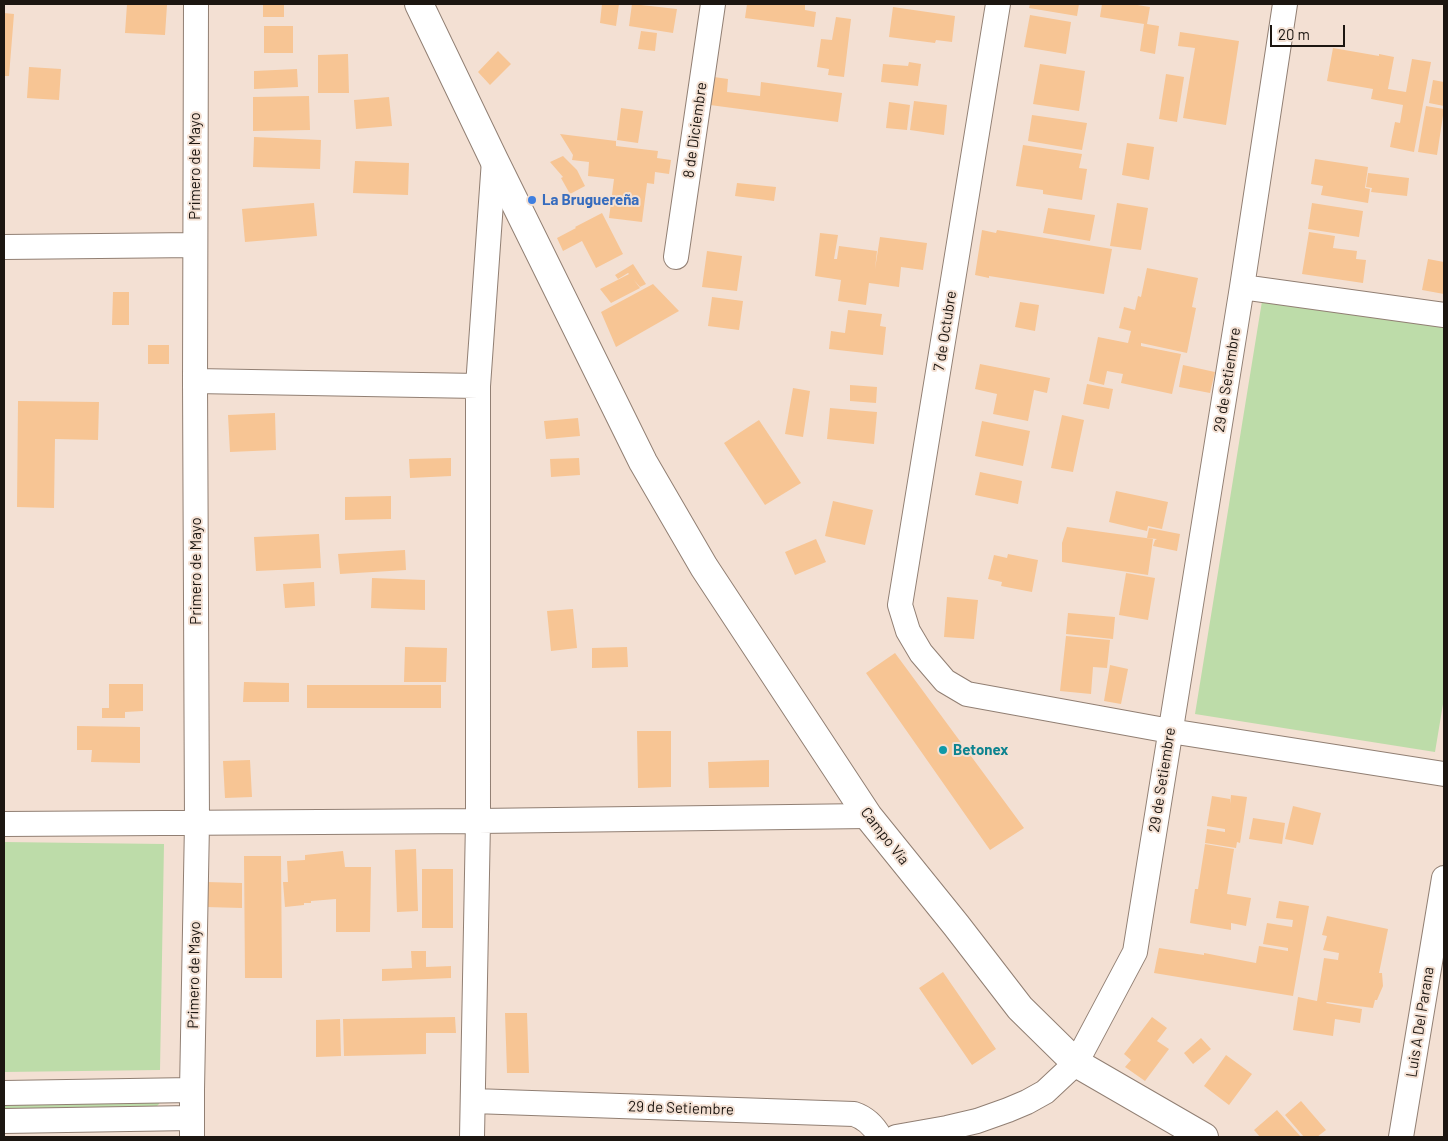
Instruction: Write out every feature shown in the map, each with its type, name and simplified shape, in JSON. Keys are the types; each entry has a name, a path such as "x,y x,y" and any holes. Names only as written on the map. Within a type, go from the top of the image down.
{"street":[{"name":"Primero de Mayo","path":"192,1128 197,823 196,4"},
{"name":"Campo Vía","path":"419,4 643,462 704,567 868,816 1020,1008 1076,1062 1204,1137"},
{"name":"8 de Diciembre","path":"676,256 713,4"},
{"name":"7 de Octubre","path":"998,4 900,605 908,631 921,653 945,681 967,694 1170,731 1444,774"},
{"name":"29 de Setiembre","path":"896,1137 970,1122 1014,1108 1044,1092 1076,1062 1135,952 1242,287 1284,4"},
{"path":"472,1137 478,821 478,386 494,160"},
{"path":"4,247 195,244"},
{"path":"1242,287 1444,315"},
{"path":"195,381 478,386"},
{"path":"4,824 868,816"},
{"name":"Luis A Del Parana","path":"1401,1137 1444,878"},
{"path":"4,1093 192,1090"},
{"name":"29 de Setiembre","path":"473,1101 854,1114 868,1122 880,1137"},
{"path":"4,1121 192,1128"}],"green space":[{"path":"1263,295 1444,324 1444,698 1435,752 1195,714"},
{"path":"4,842 164,844 160,1070 4,1072"},
{"path":"159,1102 157,1106 4,1109 4,1104"}],"building":[{"path":"127,4 167,5 165,35 125,33"},
{"path":"263,4 284,4 284,17 263,17"},
{"path":"602,4 619,4 616,26 600,23"},
{"path":"632,4 677,9 673,33 629,26"},
{"path":"747,4 805,4 805,10 816,12 814,27 745,18"},
{"path":"1030,4 1079,4 1077,16 1029,8"},
{"path":"1102,4 1131,4 1150,7 1147,24 1159,26 1155,54 1140,51 1144,24 1100,17"},
{"path":"893,7 955,16 952,42 936,40 935,43 889,37"},
{"path":"4,13 14,14 9,76 4,76"},
{"path":"1030,15 1071,22 1066,54 1024,47"},
{"path":"836,17 851,19 844,77 828,75 829,69 817,67 821,39 832,40"},
{"path":"264,26 293,26 293,53 264,53"},
{"path":"641,31 657,33 655,51 638,49"},
{"path":"1180,32 1239,41 1226,125 1183,118 1195,48 1178,46"},
{"path":"1333,48 1394,57 1388,89 1406,92 1412,59 1431,62 1414,152 1390,147 1395,122 1400,123 1403,105 1371,99 1373,89 1327,81"},
{"path":"498,51 511,64 490,85 478,72"},
{"path":"348,54 349,93 318,93 318,55"},
{"path":"909,62 921,64 918,86 881,82 883,64 908,66"},
{"path":"1040,64 1085,71 1079,111 1033,104"},
{"path":"29,67 61,69 59,100 27,98"},
{"path":"297,69 298,87 254,89 254,71"},
{"path":"1166,74 1184,77 1177,122 1159,119"},
{"path":"714,77 728,79 727,92 760,96 761,82 842,93 838,122 710,105"},
{"path":"1433,80 1444,82 1444,106 1429,103"},
{"path":"309,96 310,130 253,131 253,97"},
{"path":"389,97 392,126 356,129 354,100"},
{"path":"914,101 947,105 944,135 910,130"},
{"path":"889,102 910,105 907,130 886,128"},
{"path":"1426,106 1444,109 1437,155 1418,152"},
{"path":"621,108 643,111 638,143 617,140"},
{"path":"1032,115 1087,123 1082,150 1028,141"},
{"path":"560,134 616,141 616,146 658,151 657,158 671,160 669,174 655,172 654,184 647,183 642,222 609,218 614,179 588,176 589,162 572,160 573,155"},
{"path":"254,137 321,140 320,169 253,167"},
{"path":"1127,143 1154,147 1149,180 1122,175"},
{"path":"1023,145 1082,154 1079,168 1087,169 1082,200 1043,194 1043,190 1016,186"},
{"path":"563,156 577,170 585,186 570,194 561,178 563,177 550,162"},
{"path":"1315,159 1368,167 1365,188 1370,189 1368,203 1321,195 1323,186 1311,184"},
{"path":"355,161 409,163 408,195 353,193"},
{"path":"1368,173 1409,178 1407,196 1371,192 1372,188 1366,187"},
{"path":"737,183 776,187 774,201 735,196"},
{"path":"314,203 317,236 245,242 242,209"},
{"path":"1117,203 1148,208 1141,250 1110,246"},
{"path":"1312,203 1363,211 1359,237 1308,229"},
{"path":"1048,208 1095,215 1090,241 1043,233"},
{"path":"602,213 623,254 596,268 582,241 563,251 557,238"},
{"path":"982,230 996,233 997,230 1112,249 1104,294 975,275"},
{"path":"1309,232 1335,236 1333,248 1357,251 1356,259 1366,260 1363,283 1302,274"},
{"path":"820,233 838,235 834,259 837,259 839,246 877,251 875,269 880,237 927,243 923,270 901,267 899,287 869,283 866,305 838,301 841,280 815,276"},
{"path":"707,251 742,256 737,291 702,287"},
{"path":"1428,259 1444,262 1444,294 1422,290"},
{"path":"633,264 646,284 640,287 634,280 640,288 611,303 600,289 629,274 618,279 615,275"},
{"path":"1147,268 1198,278 1192,307 1196,308 1187,353 1141,343 1141,346 1181,354 1172,394 1121,383 1123,374 1107,371 1104,385 1089,381 1098,337 1128,343 1131,331 1119,328 1124,307 1135,310 1138,296 1141,297"},
{"path":"653,284 679,311 616,347 601,312"},
{"path":"113,292 129,292 129,325 112,325"},
{"path":"712,297 743,301 739,330 708,326"},
{"path":"1020,302 1039,305 1035,331 1015,327"},
{"path":"848,310 882,314 880,326 886,327 883,355 829,349 831,331 845,333"},
{"path":"148,345 169,345 169,364 148,364"},
{"path":"980,364 1050,378 1047,393 1034,390 1028,421 993,414 997,394 975,389"},
{"path":"1183,365 1215,372 1210,393 1179,387"},
{"path":"1087,384 1113,389 1109,409 1083,404"},
{"path":"850,385 877,387 876,403 850,401"},
{"path":"793,388 810,391 803,437 785,434"},
{"path":"18,401 99,402 98,440 55,439 54,508 17,507"},
{"path":"830,408 877,412 874,444 827,439"},
{"path":"275,413 276,450 230,452 228,415"},
{"path":"1062,415 1084,420 1073,472 1051,468"},
{"path":"578,418 580,436 546,439 544,421"},
{"path":"759,420 801,483 765,505 724,443"},
{"path":"982,421 1030,431 1023,466 975,456"},
{"path":"451,458 451,476 410,478 409,459"},
{"path":"579,458 580,475 551,477 550,459"},
{"path":"980,472 1022,481 1018,504 975,495"},
{"path":"1116,491 1168,502 1162,529 1148,526 1147,531 1109,522"},
{"path":"391,496 391,519 345,520 345,497"},
{"path":"833,501 873,510 865,545 825,536"},
{"path":"1067,527 1153,539 1148,575 1062,562 1062,543"},
{"path":"1149,528 1180,534 1177,551 1153,546 1157,539 1147,538"},
{"path":"319,534 321,568 256,571 254,537"},
{"path":"816,539 826,562 795,575 785,552"},
{"path":"405,550 406,570 340,574 338,554"},
{"path":"1008,554 1038,560 1032,592 1001,586 1002,582 988,579 994,555 1007,558"},
{"path":"1126,573 1155,578 1148,620 1119,615"},
{"path":"372,578 425,580 425,610 371,608"},
{"path":"314,582 315,606 285,608 283,584"},
{"path":"947,597 978,600 974,639 944,637"},
{"path":"573,609 577,648 551,651 547,611"},
{"path":"1068,613 1115,617 1113,639 1066,634"},
{"path":"1066,636 1110,640 1107,668 1093,667 1091,694 1060,691"},
{"path":"405,647 447,648 446,682 404,682"},
{"path":"627,647 628,667 592,668 592,648"},
{"name":"Betonex","path":"895,653 1024,828 990,850 866,673"},
{"path":"1110,665 1128,669 1121,704 1104,701"},
{"path":"244,682 289,683 289,702 243,702"},
{"path":"109,684 143,684 143,711 125,712 125,718 102,718 102,708 109,708"},
{"path":"307,685 441,685 441,708 307,708"},
{"path":"77,726 140,727 140,763 91,762 92,750 77,750"},
{"path":"637,731 671,731 671,787 638,788"},
{"path":"250,760 252,797 225,798 223,761"},
{"path":"769,760 769,787 709,788 708,762"},
{"path":"1231,795 1247,797 1240,843 1237,842 1236,848 1205,843 1207,829 1225,832 1225,829 1207,826 1212,796 1230,799 1230,804"},
{"path":"1293,806 1321,813 1313,845 1285,839"},
{"path":"1253,818 1285,823 1282,844 1249,839"},
{"path":"1205,844 1234,849 1227,894 1251,898 1246,926 1231,923 1231,930 1190,923 1195,889 1198,889"},
{"path":"416,849 418,911 397,912 395,850"},
{"path":"343,851 345,867 371,867 370,932 336,932 336,899 311,901 311,903 304,903 304,905 285,907 283,882 288,882 287,861 305,860 305,855"},
{"path":"244,856 281,856 282,978 245,978"},
{"path":"422,869 453,869 453,928 422,928"},
{"path":"207,882 242,883 242,908 206,907"},
{"path":"1279,901 1309,906 1293,996 1154,973 1159,948 1204,955 1204,953 1256,963 1259,946 1288,951 1288,948 1263,944 1267,923 1292,927 1293,920 1276,918"},
{"path":"1327,916 1388,929 1379,973 1382,973 1383,986 1373,1008 1327,1002 1362,1009 1360,1023 1335,1019 1333,1036 1293,1030 1298,997 1317,1001 1324,958 1338,960 1339,953 1323,950 1327,936 1322,935"},
{"path":"411,951 426,951 426,967 451,966 451,978 382,981 382,969 412,968"},
{"path":"943,972 996,1049 972,1065 919,988"},
{"path":"505,1013 527,1013 529,1073 507,1073"},
{"path":"455,1017 456,1033 426,1033 426,1054 344,1056 343,1019"},
{"path":"1152,1017 1167,1028 1157,1041 1169,1049 1145,1081 1125,1067 1131,1060 1124,1054"},
{"path":"340,1019 341,1056 316,1057 316,1020"},
{"path":"1201,1038 1211,1049 1193,1064 1184,1053"},
{"path":"1226,1055 1252,1074 1229,1105 1204,1086"},
{"path":"1301,1101 1326,1130 1317,1137 1304,1137 1285,1115"},
{"path":"1277,1110 1301,1137 1260,1137 1254,1130"}],"place":[{"name":"La Bruguereña","path":"532,200"},
{"name":"Betonex","path":"943,750"}]}
